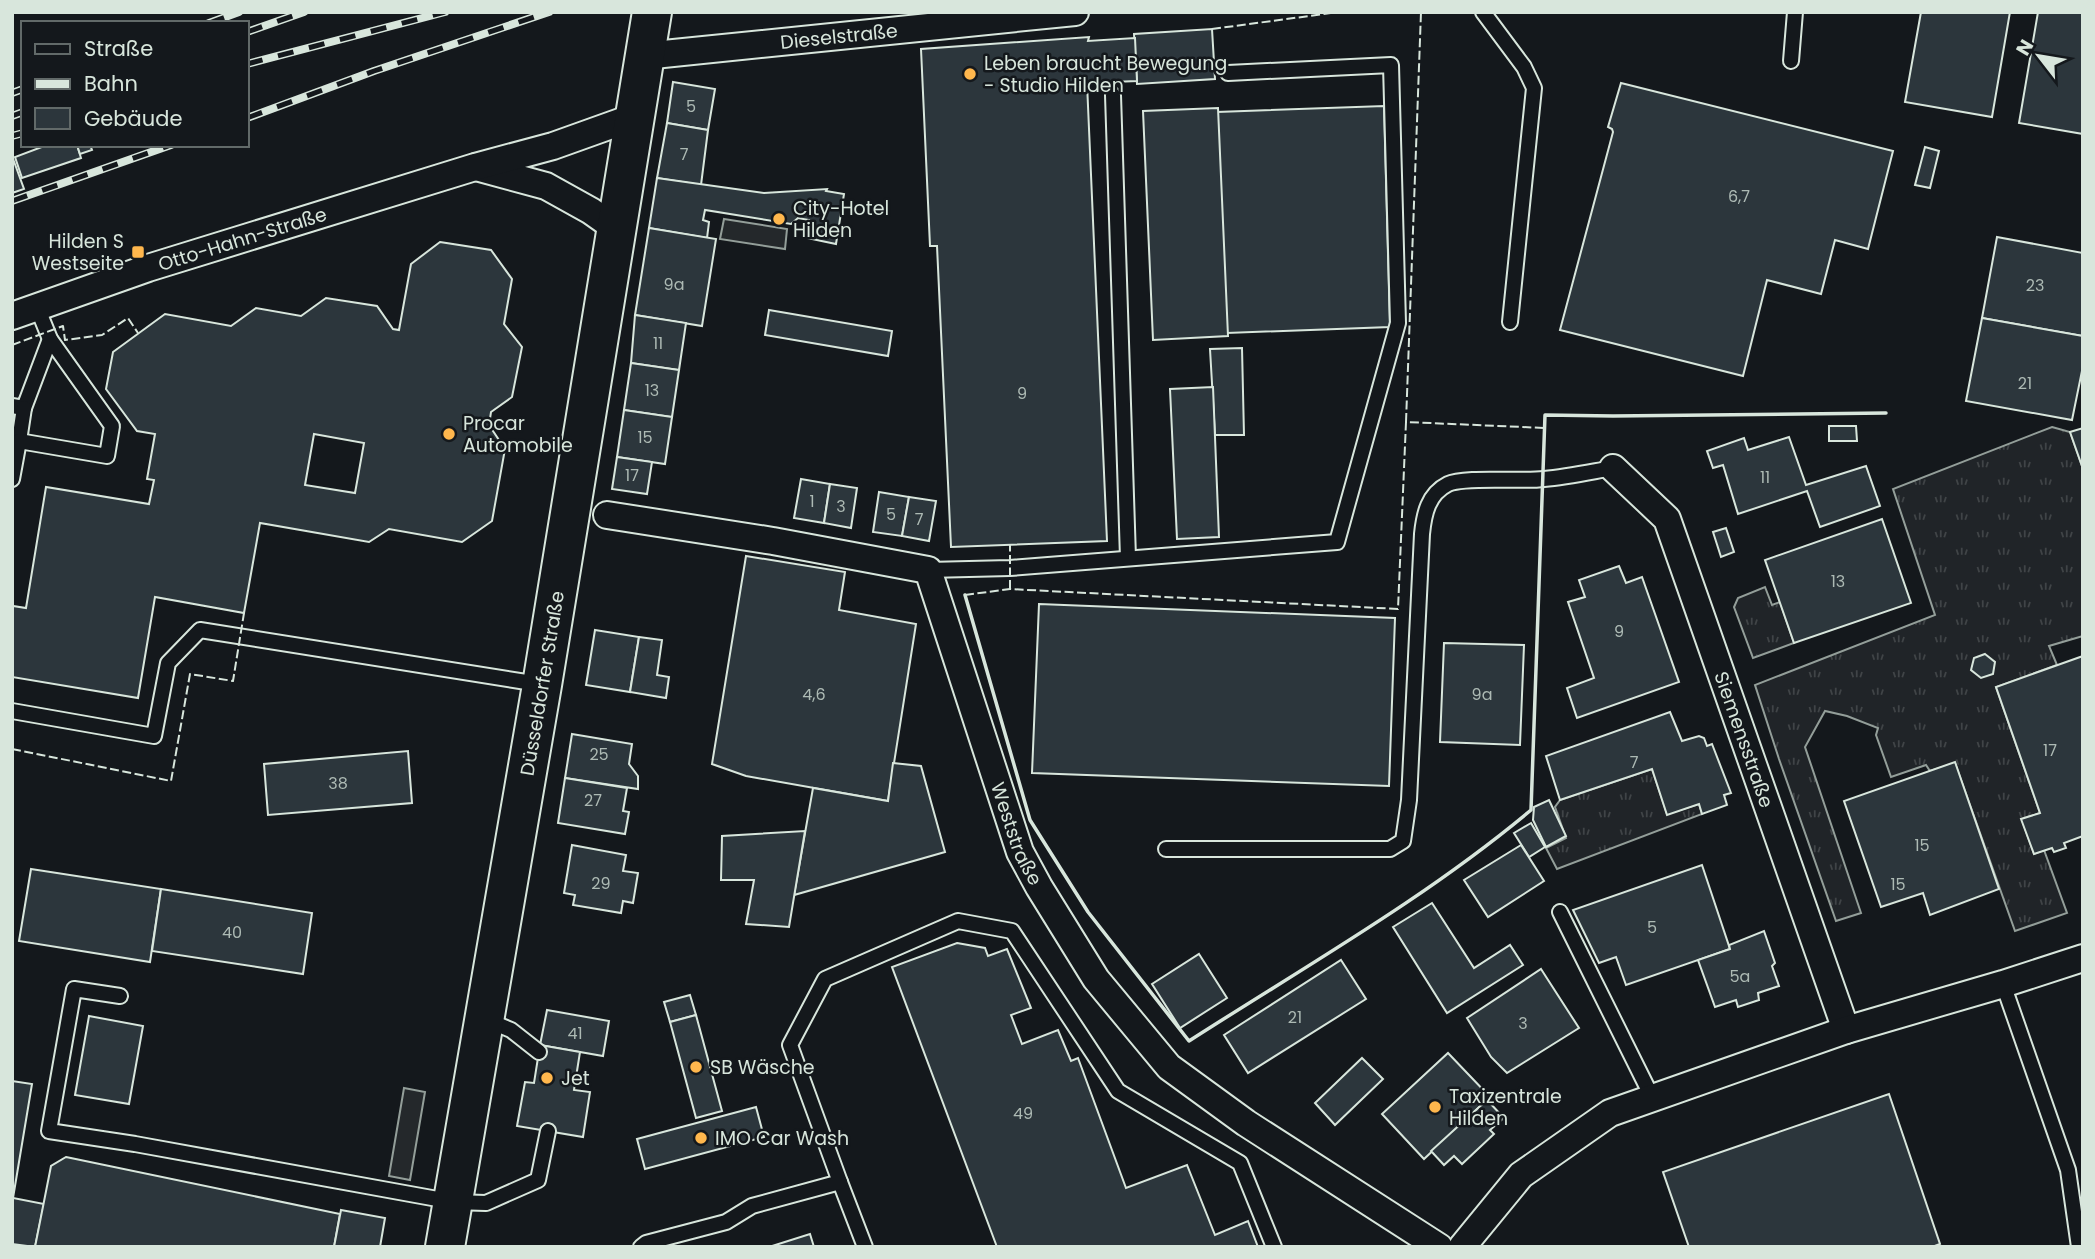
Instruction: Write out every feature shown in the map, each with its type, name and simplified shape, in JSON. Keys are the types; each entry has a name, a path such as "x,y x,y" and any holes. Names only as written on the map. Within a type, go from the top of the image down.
{"main road":[{"name":"Düsseldorfer Straße","path":"445,1247 542,685 652,12"}],"street":[{"name":"Dieselstraße","path":"644,55 1075,12"},
{"name":"Otto-Hahn-Straße","path":"12,316 148,268 475,167 553,146 634,117"},
{"path":"475,167 546,186 615,228"},
{"name":"Siemensstraße","path":"1613,468 1667,519 1846,1030"},
{"path":"607,515 773,541 928,570"},
{"name":"Weststraße","path":"928,570 1020,852 1096,979 1169,1067 1246,1123 1439,1247"},
{"path":"1462,1247 1521,1175 1610,1113 1846,1030 2083,958"}],"lane":[{"path":"1483,12 1524,67 1534,88 1510,322"},
{"path":"1791,61 1795,12"},
{"path":"928,570 1010,568 1337,542 1398,323 1391,65 1228,73"},
{"path":"1114,95 1128,558"},
{"path":"19,441 107,456 112,426 50,340 37,307"},
{"path":"12,480 19,441 18,407 50,340"},
{"path":"1166,849 1390,849 1403,841 1409,800 1422,534 1429,501 1441,488 1454,481 1542,480 1613,468"},
{"path":"12,710 154,736 167,663 200,630 542,685"},
{"path":"1560,912 1653,1099"},
{"path":"865,1247 790,1045 825,979 958,921 1012,930 1118,1091 1240,1163 1274,1247"},
{"path":"2003,984 2067,1170 2079,1247"},
{"path":"120,996 74,989 49,1131 454,1202 486,1203 538,1180 548,1131"},
{"path":"485,1019 511,1030 539,1052"},
{"path":"641,1247 646,1243 726,1222 752,1206 839,1182"}],"green space":[{"path":"2052,427 2070,432 2083,469 2083,636 2049,646 2057,665 1996,687 2040,813 2022,820 2034,854 2044,850 2067,913 2015,931 1955,763 1930,771 1926,765 1891,777 1876,735 1878,728 1825,711 1805,747 1861,913 1836,921 1755,685 1935,615 1893,489"},
{"path":"1765,587 1772,605 1780,602 1794,643 1753,658 1734,607 1738,598"},
{"path":"1652,769 1667,814 1699,804 1702,814 1557,869 1546,848 1566,838 1555,807 1560,800"}],"shaded area":[{"path":"724,219 787,229 785,249 720,239"},
{"path":"404,1088 425,1092 410,1180 389,1176"}],"building":[{"path":"1921,12 2010,12 1992,117 1905,102"},
{"path":"2038,12 2083,12 2083,134 2019,123"},
{"path":"1212,29 1215,79 1137,84 1134,34"},
{"path":"1089,37 1088,41 1135,38 1137,81 1087,83 1107,541 951,547 937,246 930,246 921,49"},
{"path":"673,82 715,89 708,130 667,123"},
{"path":"1621,83 1893,151 1868,249 1835,240 1821,294 1767,280 1743,376 1560,330 1613,132 1608,127"},
{"path":"1384,106 1390,327 1227,333 1217,112"},
{"path":"1218,108 1228,336 1153,340 1143,111"},
{"path":"667,123 708,130 701,185 657,178"},
{"path":"42,147 78,147 81,158 22,178 15,157"},
{"path":"78,147 91,147 92,150 80,154"},
{"path":"1925,147 1939,151 1930,188 1915,185"},
{"path":"12,156 24,189 12,193"},
{"path":"657,178 764,193 827,189 826,191 844,194 836,244 807,238 809,220 798,218 791,224 705,210 703,220 709,222 707,238 649,228"},
{"path":"649,228 716,239 702,326 635,315"},
{"path":"1997,237 2083,253 2083,336 1982,318"},
{"path":"440,242 491,250 512,279 504,324 522,347 512,397 491,412 489,425 505,449 492,521 462,542 389,529 369,542 260,523 244,613 155,597 138,698 12,677 13,606 26,608 46,487 149,504 154,480 147,479 155,434 137,431 106,389 113,352 165,314 231,326 256,308 301,316 326,298 377,306 393,329 399,330 411,264","holes":["314,434 364,443 355,493 305,485"]},
{"path":"769,310 892,331 888,356 765,335"},
{"path":"635,315 686,323 679,370 631,363"},
{"path":"1982,318 2083,336 2083,366 2072,420 1966,401"},
{"path":"1242,348 1244,435 1215,435 1210,349"},
{"path":"631,363 679,370 672,417 624,410"},
{"path":"1213,387 1219,537 1177,539 1170,389"},
{"path":"624,410 672,417 665,464 617,457"},
{"path":"1829,426 1856,426 1857,441 1829,441"},
{"path":"2083,428 2083,469 2070,432"},
{"path":"1789,437 1806,485 1866,466 1880,506 1820,527 1807,491 1738,514 1723,465 1713,468 1707,451 1744,438 1748,450"},
{"path":"617,457 652,462 647,494 612,489"},
{"path":"801,479 830,484 824,523 794,518"},
{"path":"830,484 857,488 851,528 824,523"},
{"path":"879,492 909,497 902,536 873,532"},
{"path":"909,497 936,501 929,541 902,536"},
{"path":"1882,519 1911,603 1794,643 1765,560"},
{"path":"1726,528 1734,552 1721,557 1713,532"},
{"path":"746,556 845,572 839,610 916,624 888,801 746,776 712,764"},
{"path":"1619,566 1626,583 1642,577 1679,682 1577,718 1567,688 1594,678 1568,602 1585,597 1579,580"},
{"path":"1039,604 1395,618 1389,786 1032,773"},
{"path":"595,630 639,637 630,692 586,685"},
{"path":"639,637 662,640 657,675 669,677 666,698 630,692"},
{"path":"1444,643 1524,645 1520,745 1440,742"},
{"path":"1985,654 1995,662 1993,674 1981,678 1971,670 1974,658"},
{"path":"2083,656 2083,836 2064,843 2066,848 2054,852 2052,848 2034,854 2021,819 2040,813 1996,687"},
{"path":"1670,712 1682,741 1699,736 1704,738 1707,746 1712,744 1731,793 1724,795 1727,805 1702,814 1699,804 1667,815 1652,769 1560,800 1546,756"},
{"path":"572,734 632,744 629,764 638,776 638,789 565,778"},
{"path":"408,751 412,803 268,815 264,764"},
{"path":"1955,762 1999,889 1930,915 1923,893 1881,907 1844,801"},
{"path":"893,763 921,766 945,852 794,895 813,788 888,801"},
{"path":"565,778 627,788 623,811 629,812 625,834 558,823"},
{"path":"1549,800 1566,836 1546,847 1533,820 1534,807"},
{"path":"1531,823 1545,847 1529,857 1514,833"},
{"path":"805,831 789,927 746,924 754,880 721,880 722,836"},
{"path":"572,845 626,855 623,871 638,873 633,903 623,901 621,913 573,905 575,895 564,893"},
{"path":"1521,845 1544,881 1488,917 1464,880"},
{"path":"1702,865 1730,949 1626,985 1616,957 1599,963 1573,910"},
{"path":"31,869 161,889 150,962 19,941"},
{"path":"161,889 312,913 303,974 152,951"},
{"path":"1432,903 1474,968 1510,945 1523,965 1447,1013 1393,927"},
{"path":"1764,931 1775,963 1772,966 1779,986 1758,993 1759,1000 1738,1007 1736,1000 1715,1007 1698,960 1730,949 1729,945"},
{"path":"957,943 985,948 988,956 1007,949 1031,1008 1011,1015 1022,1044 1058,1030 1071,1061 1078,1058 1126,1188 1187,1165 1215,1235 1248,1221 1258,1247 997,1247 892,967"},
{"path":"1199,954 1227,998 1180,1028 1152,984"},
{"path":"1341,960 1366,999 1248,1073 1224,1035"},
{"path":"1541,969 1579,1028 1507,1073 1491,1057 1467,1018"},
{"path":"690,995 696,1015 670,1022 664,1002"},
{"path":"547,1010 609,1021 603,1056 540,1045"},
{"name":"SB Wäsche","path":"696,1015 722,1111 696,1118 670,1022"},
{"path":"89,1016 143,1026 129,1104 75,1095"},
{"path":"540,1045 580,1052 574,1090 590,1092 583,1137 517,1126 525,1082 534,1083"},
{"name":"Taxizentrale Hilden","path":"1448,1053 1490,1097 1424,1159 1382,1114"},
{"path":"1362,1058 1383,1079 1335,1125 1315,1103"},
{"path":"12,1081 32,1084 13,1198 44,1204 35,1247 12,1244"},
{"path":"1889,1094 1940,1244 1932,1247 1689,1247 1663,1172"},
{"path":"1487,1100 1504,1118 1490,1130 1494,1134 1462,1164 1454,1156 1444,1165 1431,1151"},
{"name":"IMO Car Wash","path":"756,1107 764,1137 645,1169 637,1139"},
{"path":"66,1157 340,1214 334,1247 35,1247 51,1166"},
{"path":"341,1210 385,1218 380,1247 334,1247"},
{"path":"810,1234 814,1247 769,1247"}],"railway":[{"path":"214,21 239,12"},
{"path":"248,32 304,12"},
{"path":"248,64 445,12"},
{"path":"248,118 374,71 549,12"},
{"path":"12,93 21,90"},
{"path":"12,116 21,113"},
{"path":"12,136 21,134"},
{"path":"12,201 165,147"}],"fence":[{"path":"1212,29 1339,12"},
{"path":"1406,422 1421,12"},
{"path":"12,345 63,326 65,340 102,335 128,318 138,333"},
{"path":"965,595 1010,589 1398,609 1406,422 1545,428"},
{"path":"1010,545 1010,589"},
{"path":"12,749 171,781 190,674 233,681 244,613"}],"wall":[{"path":"965,595 1030,820 1088,912 1189,1041 1407,902 1531,810 1545,415 1886,413"}],"place":[{"name":"Leben braucht Bewegung - Studio Hilden","path":"970,74"},
{"name":"City-Hotel Hilden","path":"779,219"},
{"name":"Hilden S Westseite","path":"138,252"},
{"name":"Procar Automobile","path":"449,434"},
{"name":"SB Wäsche","path":"696,1067"},
{"name":"Jet","path":"547,1078"},
{"name":"Taxizentrale Hilden","path":"1435,1107"},
{"name":"IMO Car Wash","path":"701,1138"}]}
